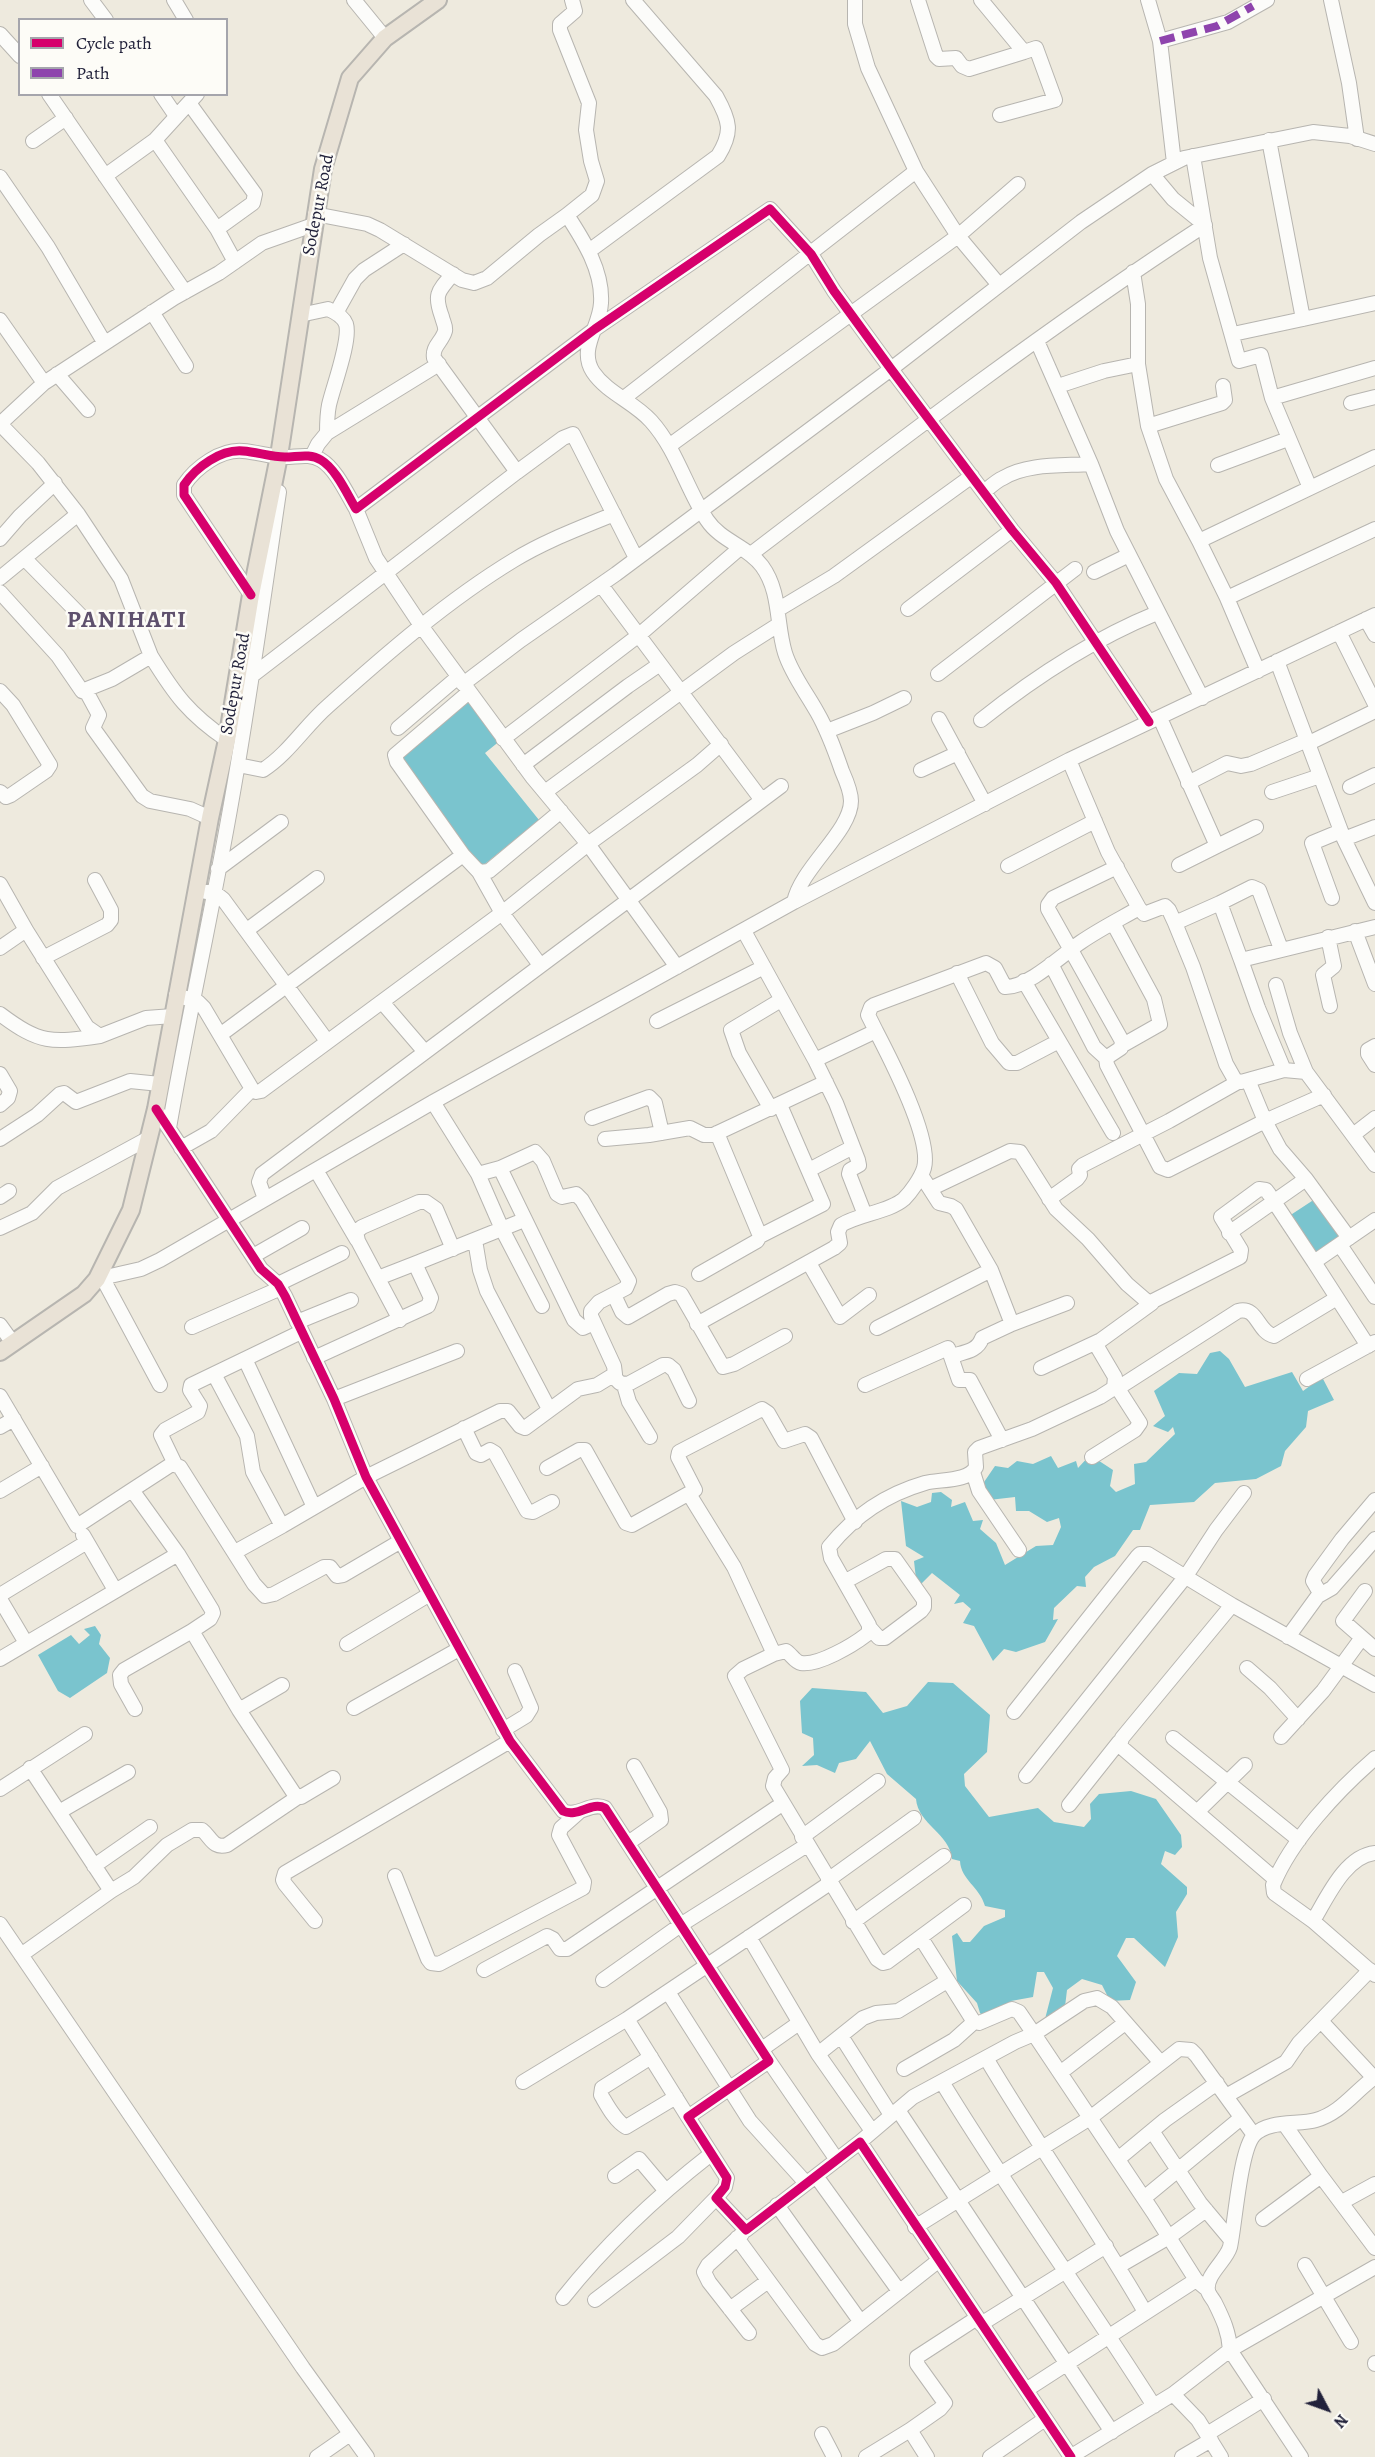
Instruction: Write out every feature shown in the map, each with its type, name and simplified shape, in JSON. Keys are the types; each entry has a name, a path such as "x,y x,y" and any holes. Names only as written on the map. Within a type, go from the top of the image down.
{"main road":[{"name":"Sodepur Road","path":"6,1348 84,1294 99,1278 131,1210 156,1109 173,1016 184,997 196,895 227,740 251,595 282,457 300,315 323,169 350,78 385,38 438,0"}],"street":[{"path":"91,0 104,18"},
{"path":"174,0 185,18"},
{"path":"354,0 385,38"},
{"path":"227,740 201,722 185,707 151,656 121,579 55,483 0,424 44,383 104,342 262,243 314,220 367,224 462,280 481,282 592,195 597,182 586,130 589,103 560,30 563,20 575,11 572,0"},
{"path":"589,251 718,156 727,142 729,132 726,115 716,96 633,0"},
{"path":"855,0 855,24 868,68 916,171 958,236 999,285"},
{"path":"918,0 936,56 939,58 956,58 964,68 969,69 1036,48 1055,100 1000,115"},
{"path":"981,0 1024,51"},
{"path":"1148,0 1160,41 1174,160"},
{"path":"1160,41 1217,26 1268,0"},
{"path":"1331,0 1349,83 1358,139"},
{"path":"0,34 18,54"},
{"path":"50,96 185,292"},
{"path":"162,96 176,116"},
{"path":"105,176 155,140 193,99 255,194 253,203 217,229"},
{"path":"33,141 66,118"},
{"path":"398,728 464,685 601,585 891,369 1081,222 1174,160 1312,132 1332,133 1375,144"},
{"path":"155,140 217,229 235,262"},
{"path":"1269,140 1303,319"},
{"path":"1193,156 1210,258 1239,361 1261,355 1272,398 1310,488"},
{"path":"624,398 916,171"},
{"path":"1152,174 1173,199 1205,225"},
{"path":"0,177 54,256 104,342"},
{"path":"669,446 850,312 958,236 1018,184"},
{"path":"356,509 595,329 770,209 811,254 891,369 1012,530 1056,583 1154,720 1188,783 1217,846"},
{"path":"567,215 589,251 600,283 601,304 588,346 587,358 592,370 602,382 652,422 669,446 708,522 721,536 745,551 762,567 772,585 779,609 778,625 791,669 827,731 849,790 851,802 842,824 801,880 794,902"},
{"path":"503,738 745,551 931,420 1133,272 1205,225"},
{"path":"336,313 355,279 364,270 404,244"},
{"path":"1133,272 1138,304 1138,364 1148,426 1166,479 1227,598 1258,671"},
{"path":"453,274 437,294 436,302 445,332 433,352 439,364 517,472"},
{"path":"1233,334 1375,303"},
{"path":"300,315 328,309 342,318 347,331 329,403 327,433"},
{"path":"152,312 186,366"},
{"path":"0,320 44,383"},
{"path":"1037,341 1129,555 1202,698"},
{"path":"312,456 327,433 439,364"},
{"path":"1058,386 1104,371 1138,364"},
{"path":"1272,398 1375,368"},
{"path":"57,374 88,410"},
{"path":"1148,426 1222,403 1225,400 1223,386"},
{"path":"1351,403 1375,397"},
{"path":"235,688 517,472 563,438 573,434 636,558"},
{"path":"1218,465 1288,439"},
{"path":"251,595 183,490 188,479 205,464 230,452 241,451 282,457 312,456 322,460 334,474 356,509 366,538 385,573 422,627 523,765 588,844 677,967"},
{"path":"169,1128 184,997 214,892 238,765 253,675 282,457"},
{"path":"1199,542 1375,457"},
{"path":"984,492 1003,477 1018,472 1034,468 1091,464"},
{"path":"779,609 834,576 972,476"},
{"path":"2,534 55,483"},
{"path":"0,578 78,514"},
{"path":"238,765 263,770 278,760 326,708 422,627 515,560 549,542 614,514"},
{"path":"1227,598 1375,529"},
{"path":"908,609 1012,530"},
{"path":"1094,572 1129,555"},
{"path":"25,559 81,616"},
{"path":"938,674 1075,569"},
{"path":"601,585 761,799"},
{"path":"0,592 58,656 77,687 82,691 112,679 151,656"},
{"path":"981,720 1036,679 1097,641 1157,613"},
{"path":"160,1385 99,1278 141,1269 433,1102 794,902 1069,760 1371,617 1375,635"},
{"path":"545,792 734,653 778,625"},
{"path":"1339,632 1375,704"},
{"path":"1277,661 1342,835 1375,903"},
{"path":"523,765 660,664"},
{"path":"464,685 395,755 397,762 463,855 479,872 502,913 540,965"},
{"path":"0,691 13,705 50,765 46,771 10,795 6,797 0,792"},
{"path":"86,691 99,715 93,728 142,796 150,801 190,809 210,818"},
{"path":"827,731 904,698"},
{"path":"1188,783 1227,764 1245,766 1251,764 1375,711"},
{"path":"939,719 985,804"},
{"path":"184,997 204,1008 252,1089 256,1092 261,1091 502,913 588,844 697,765 721,744"},
{"path":"921,770 958,753"},
{"path":"1069,760 1095,821 1139,908 1144,914 1165,906 1169,910 1193,967 1226,1064 1243,1081 1280,1149 1306,1179 1345,1241 1375,1297"},
{"path":"1350,787 1375,775"},
{"path":"1272,792 1320,776"},
{"path":"265,1199 259,1182 262,1174 781,786"},
{"path":"479,872 489,871 561,811"},
{"path":"1008,866 1095,821"},
{"path":"218,869 281,822"},
{"path":"1179,865 1257,827"},
{"path":"1332,898 1312,843 1375,827"},
{"path":"220,1035 463,855"},
{"path":"1117,867 1050,901 1048,909 1123,1045"},
{"path":"247,930 317,878"},
{"path":"44,958 107,925 111,920 111,910 95,880"},
{"path":"0,884 87,1027 100,1036"},
{"path":"1175,923 1252,887 1259,890 1281,949"},
{"path":"196,895 206,891 214,892 223,899 327,1041"},
{"path":"1220,903 1257,1008 1284,1070"},
{"path":"696,1324 809,1263 840,1243 838,1232 841,1226 898,1203 921,1176 925,1162 910,1102 868,1015 871,1007 986,963 995,968 1005,987 1023,981 1079,943 1139,908"},
{"path":"1106,1058 1123,1045 1160,1024 1154,999 1113,923"},
{"path":"1241,960 1375,927"},
{"path":"0,948 26,930"},
{"path":"744,931 826,1082 859,1165 850,1170 849,1174 865,1215"},
{"path":"1355,932 1375,984"},
{"path":"1328,937 1334,966 1325,971 1323,975 1330,1006"},
{"path":"1051,964 1094,1047 1106,1058 1107,1065 1160,1167 1168,1170 1265,1121 1324,1095"},
{"path":"657,1021 764,967"},
{"path":"957,973 992,1042 1009,1063 1017,1063 1059,1041"},
{"path":"1023,981 1113,1133"},
{"path":"1276,985 1290,1033 1306,1072 1375,1165"},
{"path":"699,1274 757,1241 760,1236 822,1206 823,1202 809,1170 775,1107 739,1053 730,1030 781,1000"},
{"path":"382,1002 424,1052"},
{"path":"0,1014 25,1033 45,1040 64,1042 100,1036 146,1018 173,1016"},
{"path":"815,1060 876,1031"},
{"path":"1375,1046 1368,1050 1375,1065"},
{"path":"1049,1199 1077,1179 1080,1175 1079,1169 1083,1165 1243,1081 1284,1070 1306,1072"},
{"path":"0,1074 10,1091 8,1098 0,1105"},
{"path":"0,1139 37,1115 60,1094 64,1093 76,1102 130,1081 160,1084"},
{"path":"605,1139 690,1128 709,1136 826,1082"},
{"path":"182,1148 211,1131 252,1089"},
{"path":"592,1118 649,1097 655,1103 662,1133"},
{"path":"433,1102 478,1174 502,1229 542,1306"},
{"path":"156,1109 265,1274 280,1286 334,1400 366,1476 507,1736 556,1804 567,1813 602,1806 682,1924 769,2061 837,2160"},
{"path":"1353,1135 1375,1118"},
{"path":"717,1133 760,1236"},
{"path":"0,1228 32,1213 57,1188 149,1138"},
{"path":"809,1170 853,1147"},
{"path":"930,1189 1015,1150 1023,1156 1062,1217 1088,1239 1127,1284 1146,1301 1152,1303"},
{"path":"478,1174 500,1168 531,1153 537,1153 557,1194 562,1197 573,1194 579,1196 629,1281 626,1288 593,1307 591,1316 629,1402 650,1437"},
{"path":"500,1168 577,1325 583,1328 594,1323"},
{"path":"315,1170 358,1241 400,1320"},
{"path":"921,1176 939,1203 956,1209 991,1270 1012,1324"},
{"path":"1273,1201 1306,1179"},
{"path":"1041,1368 1095,1343 1152,1303 1240,1257 1240,1250 1221,1220 1224,1214 1259,1190 1266,1190 1337,1298 1371,1344 1307,1379"},
{"path":"358,1241 356,1232 362,1227 419,1202 426,1202 436,1209 453,1249"},
{"path":"378,1278 524,1220"},
{"path":"1314,1262 1375,1220"},
{"path":"253,1256 302,1228"},
{"path":"475,1240 480,1270 487,1291 549,1409"},
{"path":"192,1327 280,1286 342,1253"},
{"path":"314,1358 425,1308 432,1301 417,1268 419,1262"},
{"path":"809,1263 840,1317 869,1295"},
{"path":"877,1328 991,1270"},
{"path":"614,1295 622,1312 628,1317 668,1294 678,1292 723,1367 734,1364 785,1336"},
{"path":"1019,1550 979,1491 973,1472 976,1467 976,1450 1032,1429 1100,1397 1238,1311 1245,1309 1250,1312 1265,1332 1274,1336 1337,1298"},
{"path":"351,1300 189,1388 200,1406 198,1412 165,1430 161,1435 175,1464 180,1467 254,1584 265,1596 274,1594 324,1567 330,1567 337,1576 343,1575 401,1541"},
{"path":"952,1356 976,1349 980,1346 982,1338 1012,1324 1067,1303"},
{"path":"0,1325 6,1348"},
{"path":"1092,1457 1135,1431 1140,1423 1117,1386 1115,1377 1095,1343"},
{"path":"865,1384 947,1348 950,1349 959,1380 970,1380 1002,1440"},
{"path":"334,1400 457,1351"},
{"path":"245,1359 314,1507"},
{"path":"235,1552 366,1476 503,1410 508,1411 520,1426 525,1428 578,1389 619,1380 663,1365 668,1365 674,1370 690,1401"},
{"path":"214,1374 247,1436 253,1472 282,1526"},
{"path":"0,1396 115,1590"},
{"path":"547,1468 579,1450 585,1450 628,1525 636,1524 696,1488 678,1457 679,1452 762,1409 768,1413 784,1441 805,1434 811,1438 855,1522"},
{"path":"0,1427 14,1419"},
{"path":"464,1428 476,1453 481,1455 490,1450 495,1453 527,1511 533,1512 552,1502"},
{"path":"77,1526 175,1464"},
{"path":"0,1491 42,1466"},
{"path":"846,1581 886,1559 895,1559 924,1600 924,1607 921,1611 885,1638 879,1638 870,1628 846,1581 831,1558 829,1547 876,1504 893,1494 926,1482 973,1472"},
{"path":"132,1490 178,1554 213,1613 210,1619 192,1631 124,1670 120,1675 121,1684 135,1709"},
{"path":"1026,1776 1186,1576 1244,1493"},
{"path":"689,1494 734,1567 774,1654"},
{"path":"1318,1596 1319,1590 1313,1581 1315,1576 1375,1500"},
{"path":"1288,1636 1318,1596 1332,1588 1375,1539"},
{"path":"26,1643 0,1597 87,1542"},
{"path":"0,1659 178,1554"},
{"path":"1014,1712 1140,1554 1148,1554 1232,1605 1375,1685"},
{"path":"1365,1591 1343,1621 1375,1649"},
{"path":"347,1644 430,1594"},
{"path":"1069,1805 1232,1605"},
{"path":"870,1628 860,1640 830,1656 799,1663 786,1651 774,1654 735,1676 782,1770 773,1782 782,1804 877,1959 883,1963 964,1905"},
{"path":"192,1631 239,1710 298,1797"},
{"path":"1281,1737 1342,1666 1361,1639"},
{"path":"354,1708 459,1648"},
{"path":"1246,1668 1270,1688 1298,1719"},
{"path":"315,1921 285,1884 283,1880 285,1873 507,1736 531,1708 515,1671"},
{"path":"239,1710 282,1685"},
{"path":"0,1789 85,1734"},
{"path":"1173,1738 1299,1840"},
{"path":"1119,1742 1121,1748 1275,1879"},
{"path":"1226,2096 1286,2062 1299,2043 1373,1973 1313,1921 1274,1893 1272,1885 1299,1840 1335,1797 1375,1758"},
{"path":"1197,1812 1245,1765"},
{"path":"628,1843 661,1820 660,1812 634,1766"},
{"path":"30,1768 111,1891"},
{"path":"59,1812 128,1772"},
{"path":"21,1955 141,1871 159,1850 192,1830 202,1830 213,1844 227,1845 298,1797 333,1778"},
{"path":"603,1980 804,1841 878,1781"},
{"path":"484,1970 547,1936 553,1939 561,1949 567,1949 782,1804"},
{"path":"395,1876 430,1963 439,1964 583,1888 584,1882 559,1836 561,1828 579,1812"},
{"path":"523,2082 668,1992 829,1881 914,1818"},
{"path":"94,1866 150,1827"},
{"path":"1313,1921 1345,1871 1358,1860 1375,1853"},
{"path":"853,1922 944,1857"},
{"path":"0,1924 303,2368 367,2457"},
{"path":"749,1937 818,2054 872,2131"},
{"path":"921,1938 974,2022"},
{"path":"818,2054 869,2015 898,2012 947,1981"},
{"path":"668,1992 756,2130 811,2180 899,2291"},
{"path":"749,2333 709,2282 704,2272 708,2265 777,2205 860,2142 914,2097 1034,2034 1084,2001 1097,1998 1106,2002 1161,2063"},
{"path":"904,2069 954,2040 974,2022 979,2023 1012,2009 1019,2012 1196,2280 1208,2290 1226,2325 1230,2350 1301,2457"},
{"path":"595,2300 678,2237 716,2198 725,2187 727,2178 627,2019"},
{"path":"1208,2290 1209,2280 1225,2259 1231,2240 1244,2165 1254,2135 1266,2128 1316,2120 1327,2115 1339,2109 1374,2077 1321,2021"},
{"path":"762,2049 799,2023"},
{"path":"1060,2073 1125,2023"},
{"path":"840,2036 958,2201 1112,2432"},
{"path":"915,2227 1090,2118 1179,2049 1191,2050 1254,2135"},
{"path":"651,2057 602,2088 604,2100 626,2127 676,2097"},
{"path":"986,2058 1119,2266 1145,2312"},
{"path":"688,2117 769,2061"},
{"path":"942,2082 983,2149 1067,2271 1154,2406"},
{"path":"1118,2159 1184,2105 1216,2084"},
{"path":"1144,2198 1241,2118"},
{"path":"1285,2125 1375,2248"},
{"path":"1152,2132 1206,2210 1231,2240"},
{"path":"860,2142 1070,2457 1173,2394 1230,2350 1375,2266"},
{"path":"563,2298 614,2239 666,2191 711,2154"},
{"path":"615,2176 639,2159 666,2191"},
{"path":"1263,2219 1321,2176"},
{"path":"1342,2202 1375,2184"},
{"path":"716,2198 742,2234 768,2281 818,2347 828,2347 938,2261"},
{"path":"777,2205 860,2320"},
{"path":"1119,2266 1169,2237 1206,2210"},
{"path":"866,2457 910,2430 945,2403 917,2364 917,2357 1023,2297 1106,2246"},
{"path":"1305,2265 1351,2342"},
{"path":"1026,2390 1196,2280"},
{"path":"730,2309 768,2281"},
{"path":"1173,2394 1198,2420 1221,2457"},
{"path":"1182,2457 1264,2399"},
{"path":"990,2457 1045,2419"},
{"path":"910,2430 927,2457"},
{"path":"316,2457 351,2434"},
{"path":"822,2434 834,2457"}],"water":[{"path":"469,695 501,740 485,753 539,820 480,868 398,759"},
{"path":"1315,1199 1341,1233 1339,1242 1320,1254 1308,1251 1286,1218"},
{"path":"1220,1351 1229,1359 1245,1387 1292,1372 1303,1391 1322,1377 1334,1400 1308,1411 1306,1427 1285,1451 1281,1466 1256,1479 1215,1483 1194,1502 1150,1505 1140,1530 1133,1530 1115,1556 1094,1567 1085,1577 1086,1587 1077,1586 1054,1608 1053,1620 1058,1619 1045,1642 1016,1652 1004,1649 993,1661 974,1626 963,1623 971,1609 963,1602 954,1604 960,1595 932,1573 917,1588 914,1561 924,1557 906,1546 901,1501 917,1507 931,1502 932,1493 941,1492 952,1500 951,1507 965,1502 973,1521 983,1520 980,1529 996,1543 1005,1565 1036,1546 1053,1545 1061,1527 1059,1518 1047,1522 1029,1511 1016,1511 1015,1497 989,1500 982,1485 995,1466 1008,1468 1017,1461 1033,1464 1051,1456 1058,1468 1076,1461 1078,1468 1090,1455 1113,1470 1110,1486 1116,1492 1135,1484 1134,1464 1146,1462 1175,1434 1173,1427 1168,1432 1153,1426 1165,1416 1154,1391 1179,1373 1197,1374 1210,1353"},
{"path":"95,1626 101,1635 99,1644 110,1658 107,1673 70,1698 58,1691 38,1655 71,1635 79,1644 90,1635 84,1629"},
{"path":"928,1682 953,1683 990,1715 987,1752 964,1774 965,1786 989,1817 1038,1808 1054,1822 1084,1827 1091,1819 1090,1804 1099,1794 1131,1791 1156,1799 1181,1835 1182,1847 1175,1855 1165,1851 1161,1864 1187,1887 1187,1894 1176,1912 1178,1937 1165,1967 1134,1938 1126,1938 1117,1956 1136,1982 1130,2000 1110,2001 1102,1985 1082,1979 1067,1990 1064,2015 1045,2019 1053,1988 1044,1972 1037,1972 1033,1997 1011,2001 1007,2011 985,2018 980,2013 977,2003 957,1981 952,1936 957,1933 963,1942 970,1942 984,1926 1005,1917 1005,1910 985,1906 979,1893 963,1873 960,1861 952,1859 946,1843 922,1815 916,1799 887,1774 870,1741 856,1759 839,1763 835,1773 817,1765 802,1766 814,1755 813,1738 802,1733 800,1701 812,1688 866,1692 883,1713 907,1706"}],"marked path":[{"path":"1160,41 1217,26 1253,6"}],"cycle path":[{"path":"251,595 184,495 184,485 189,478 210,460 235,451 280,457 303,456 321,460 332,469 356,509 595,329 770,209 811,254 834,291 891,369 1012,530 1056,583 1149,722"},
{"path":"156,1109 261,1269 278,1284 285,1296 334,1399 366,1477 510,1741 563,1811 569,1813 595,1806 605,1808 769,2061 688,2117 727,2178 725,2187 716,2198 746,2230 860,2142 1071,2457"}],"district":[{"name":"PANIHATI","path":"127,621"}]}
